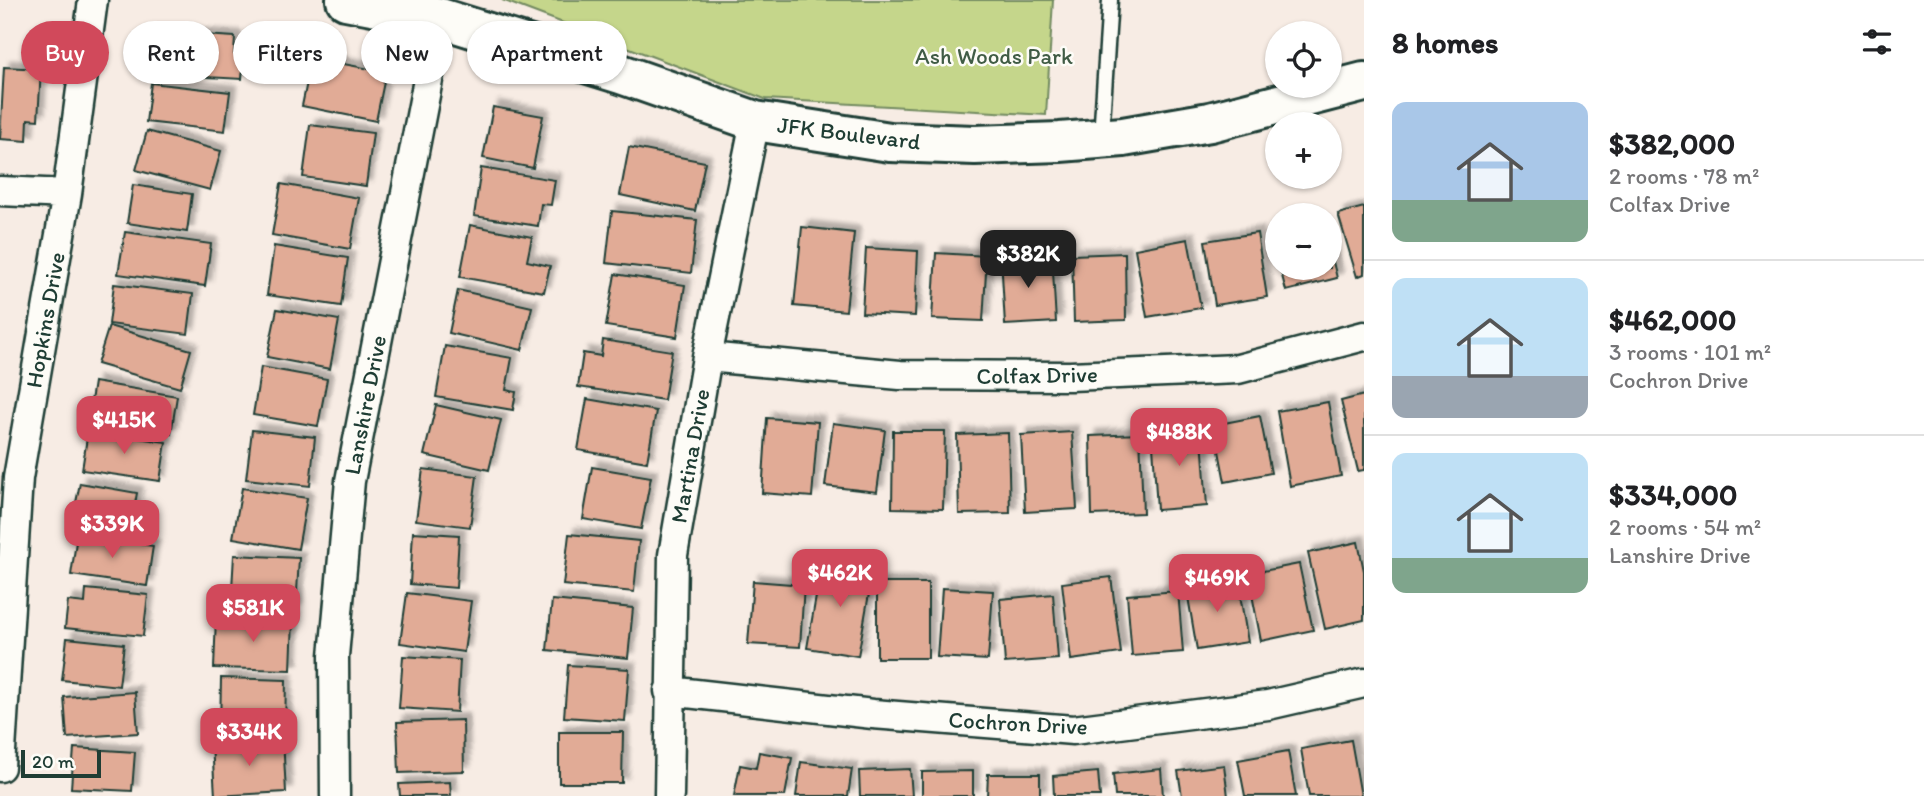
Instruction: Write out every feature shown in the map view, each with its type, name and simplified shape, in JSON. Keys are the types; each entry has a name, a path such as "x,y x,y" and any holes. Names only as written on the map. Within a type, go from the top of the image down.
{"street":[{"name":"Hopkins Drive","path":"0,767 18,478 67,194 93,0"},
{"name":"JFK Boulevard","path":"346,0 440,18 621,74 755,121 890,142 975,145 1100,139 1210,122 1364,82"},
{"name":"Lanshire Drive","path":"335,796 334,656 350,481 440,18"},
{"name":"Martina Drive","path":"669,796 673,555 707,357 755,121"},
{"path":"0,191 67,194"},
{"name":"Colfax Drive","path":"707,357 900,375 1070,376 1238,369 1364,336"},
{"name":"Cochron Drive","path":"669,691 873,715 1073,730 1268,705 1364,683"}],"lane":[{"path":"1100,139 1110,0"}],"green space":[{"name":"Ash Woods Park","path":"502,0 1053,0 1046,115 765,99 627,47 627,21 558,21"}],"building":[{"path":"219,36 233,37 233,78 219,78"},
{"path":"347,65 361,67 361,84 384,84 376,121 302,106 307,84 347,84"},
{"path":"4,67 21,68 21,84 40,84 38,120 28,119 27,141 0,139"},
{"path":"151,84 230,92 225,131 146,122"},
{"path":"493,107 543,116 533,168 483,158"},
{"path":"310,125 373,133 366,186 303,177"},
{"path":"147,131 221,151 210,190 136,170"},
{"path":"629,147 705,162 695,211 620,195"},
{"path":"481,168 555,180 551,205 541,204 538,226 474,216"},
{"path":"281,184 359,198 350,249 272,235"},
{"path":"133,185 192,194 187,232 127,223"},
{"path":"1364,207 1364,274 1357,277 1342,227 1342,213"},
{"path":"612,211 697,220 691,273 606,263"},
{"path":"470,225 532,237 527,261 550,266 544,292 460,277"},
{"path":"802,227 854,233 846,311 794,306"},
{"path":"125,232 211,244 205,286 118,274"},
{"path":"1257,233 1267,297 1215,305 1205,241"},
{"path":"1188,239 1201,308 1147,317 1135,249"},
{"path":"274,246 348,258 341,306 267,295"},
{"path":"866,248 918,251 915,316 862,313"},
{"path":"936,253 987,256 983,321 932,319"},
{"path":"1125,253 1126,320 1074,322 1072,255"},
{"path":"1052,254 1056,322 1005,325 1001,257"},
{"path":"615,274 685,285 677,337 606,326"},
{"path":"1283,280 1329,280 1286,291"},
{"path":"114,284 193,294 188,334 109,324"},
{"path":"458,290 532,307 522,350 449,333"},
{"path":"277,309 339,320 330,369 267,357"},
{"path":"109,326 191,350 180,388 97,364"},
{"path":"603,340 672,351 664,400 578,387 583,353 601,356"},
{"path":"445,346 512,358 506,390 516,392 513,410 436,397"},
{"path":"261,367 327,379 318,426 253,415"},
{"path":"94,382 177,396 171,434 88,420"},
{"path":"1364,395 1364,470 1358,471 1341,401"},
{"path":"587,399 656,411 647,462 578,450"},
{"path":"1328,402 1341,476 1290,486 1277,411"},
{"path":"436,405 501,420 489,470 424,455"},
{"path":"1260,416 1271,473 1225,482 1214,425"},
{"path":"767,418 818,422 812,497 762,493"},
{"path":"833,423 885,430 877,492 825,486"},
{"path":"1201,425 1207,506 1157,510 1152,429"},
{"path":"252,430 315,437 310,486 246,479"},
{"path":"88,431 166,442 160,481 82,470"},
{"path":"893,431 945,431 943,509 892,508"},
{"path":"1072,432 1077,509 1025,512 1021,435"},
{"path":"1008,433 1010,513 959,514 957,435"},
{"path":"1140,434 1143,513 1092,515 1090,436"},
{"path":"592,467 651,477 641,529 583,519"},
{"path":"423,469 477,476 470,527 416,520"},
{"path":"80,483 137,493 130,532 72,522"},
{"path":"242,488 307,498 298,549 233,538"},
{"path":"413,532 459,535 456,588 410,584"},
{"path":"569,534 639,541 634,592 563,585"},
{"path":"77,535 153,546 147,586 71,575"},
{"path":"1358,542 1364,571 1364,620 1325,629 1308,553"},
{"path":"234,555 299,558 296,609 231,605"},
{"path":"822,562 873,571 858,656 807,648"},
{"path":"1299,564 1313,630 1261,641 1248,574"},
{"path":"1111,577 1121,653 1071,660 1062,583"},
{"path":"1237,577 1248,642 1197,650 1186,585"},
{"path":"753,581 804,585 800,647 748,644"},
{"path":"877,583 928,583 928,658 877,658"},
{"path":"942,588 993,591 988,660 937,657"},
{"path":"86,589 148,595 143,636 65,628 68,601 85,603"},
{"path":"1178,591 1183,652 1132,656 1127,595"},
{"path":"407,593 471,601 464,652 400,643"},
{"path":"1053,594 1058,659 1005,663 1000,599"},
{"path":"552,600 633,608 628,658 547,650"},
{"path":"216,617 293,619 291,670 214,668"},
{"path":"67,638 124,644 119,686 62,680"},
{"path":"403,656 460,660 457,712 399,708"},
{"path":"568,665 629,669 625,721 564,717"},
{"path":"221,678 286,680 285,732 220,731"},
{"path":"135,692 138,733 67,738 64,697"},
{"path":"463,720 464,771 399,773 397,722"},
{"path":"559,732 623,732 622,783 559,783"},
{"path":"283,739 286,792 215,796 212,744"},
{"path":"1351,740 1361,796 1309,796 1301,749"},
{"path":"74,748 135,752 132,791 71,788"},
{"path":"1288,751 1296,796 1245,796 1238,760"},
{"path":"759,752 792,758 785,796 734,796 740,765 756,768"},
{"path":"801,762 852,769 848,796 796,796"},
{"path":"1224,765 1228,796 1182,796 1178,771"},
{"path":"910,769 912,796 860,796 859,771"},
{"path":"1161,769 1163,796 1115,796 1113,774"},
{"path":"973,771 973,796 922,796 922,772"},
{"path":"1098,772 1100,796 1054,796 1053,776"},
{"path":"988,774 1040,774 1040,796 987,796"},
{"path":"450,782 451,796 400,796 399,784"}]}
